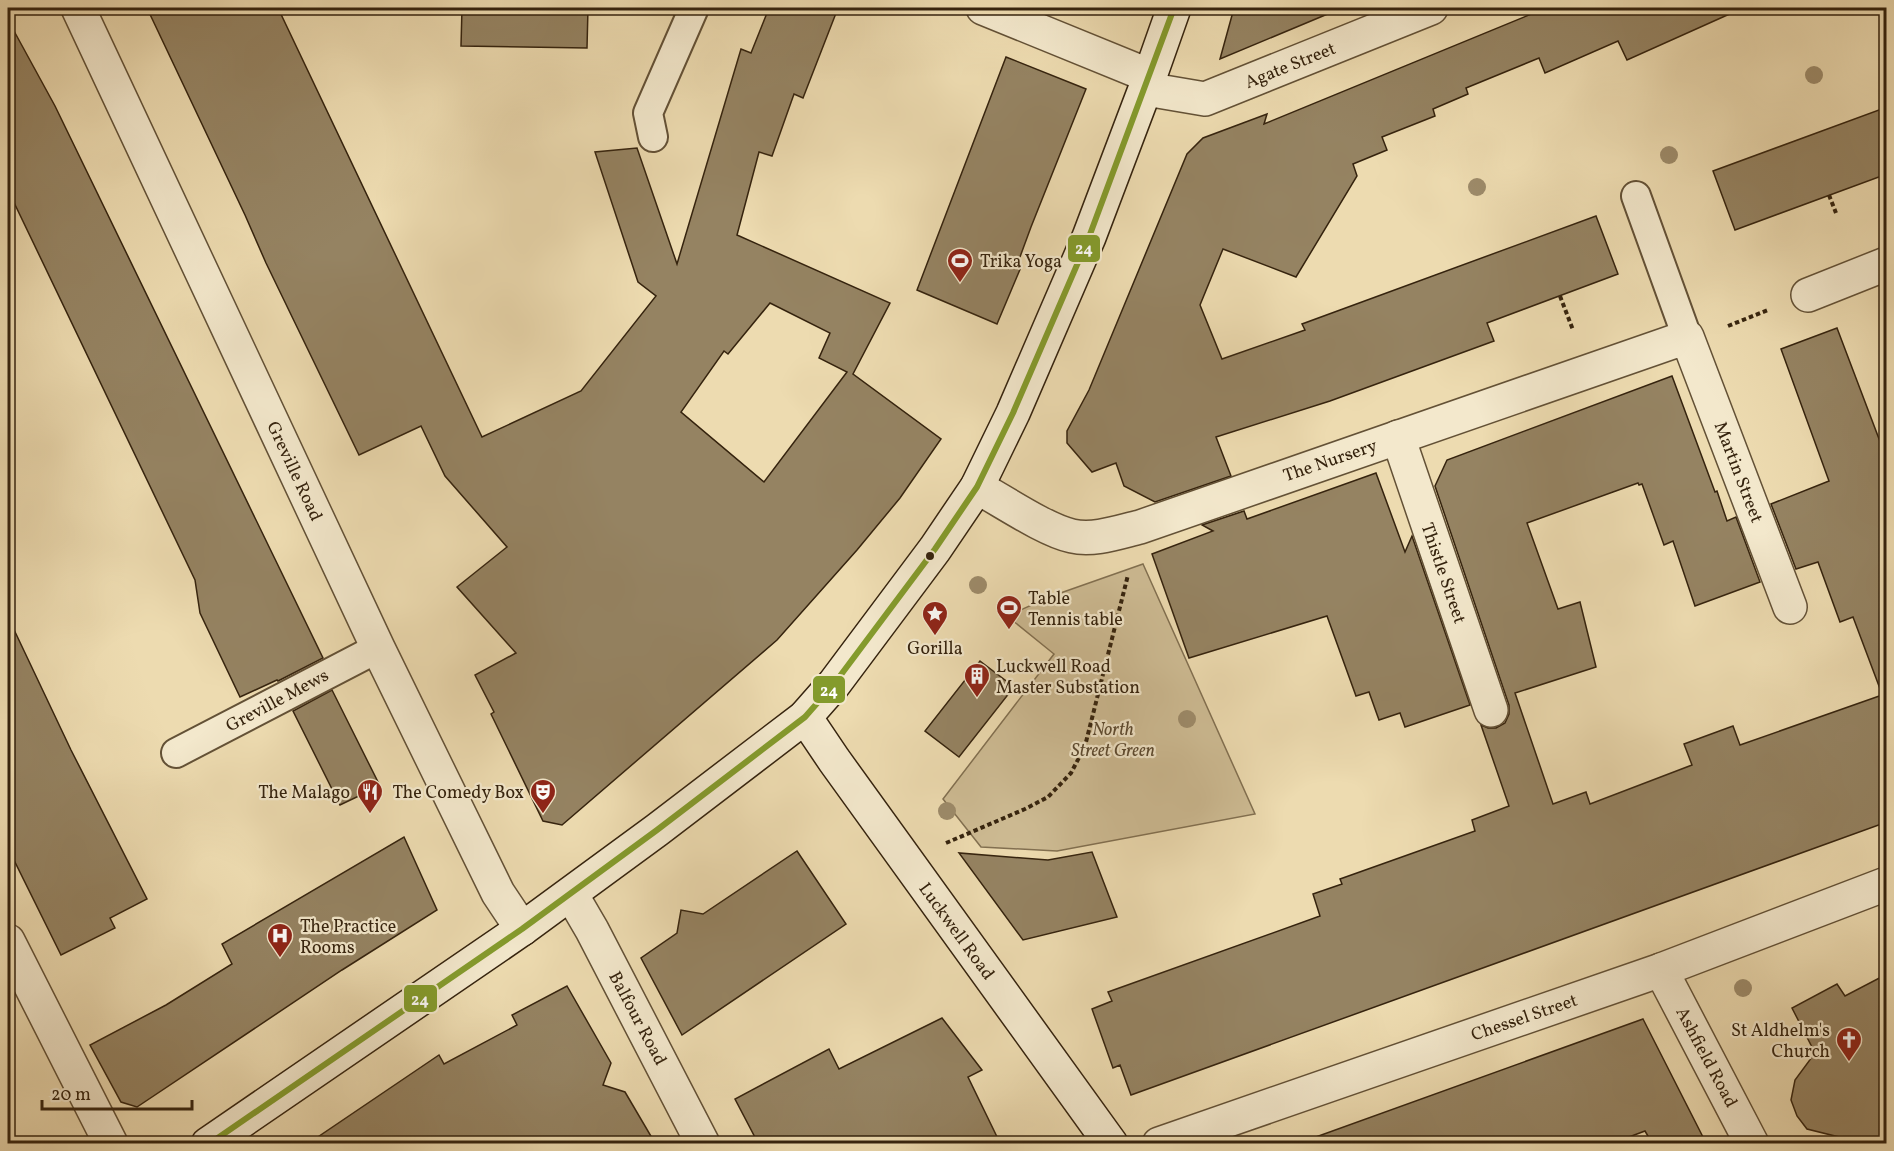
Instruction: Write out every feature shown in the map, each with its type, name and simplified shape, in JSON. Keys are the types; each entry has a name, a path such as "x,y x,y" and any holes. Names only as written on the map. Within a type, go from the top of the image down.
{"street":[{"name":"Greville Road","path":"78,8 378,648 498,893 522,929"},
{"name":"Agate Street","path":"983,8 1148,82 1205,99 1431,8"},
{"path":"226,1138 571,894 805,717 847,666 978,487 1013,413 1084,248 1174,8"},
{"path":"1808,294 1884,274"},
{"name":"The Nursery","path":"978,487 1050,527 1073,536 1099,537 1140,527 1687,338"},
{"name":"Martin Street","path":"1687,338 1790,607"},
{"name":"Thistle Street","path":"1398,437 1491,710"},
{"name":"Luckwell Road","path":"805,717 1111,1143"},
{"name":"Chessel Street","path":"1158,1143 1661,970 1887,884"},
{"name":"Balfour Road","path":"571,894 703,1143"},
{"path":"8,941 111,1143"},
{"name":"Ashfield Road","path":"1661,970 1752,1143"}],"lane":[{"path":"653,137 648,113 694,8"},
{"path":"1636,196 1687,338"},
{"name":"Greville Mews","path":"176,753 378,648"}],"path":[{"path":"1829,195 1836,213"},
{"path":"1687,338 1722,328 1808,294"},
{"path":"978,829 1048,797 1071,773 1085,746 1140,527"}],"green space":[{"name":"North Street Green","path":"1143,564 1255,814 1057,851 981,847 943,799 1054,654 1007,616 1052,596"}],"building":[{"path":"147,8 278,8 482,437 581,391 656,296 638,282 595,152 637,148 677,264 741,49 751,53 769,8 838,8 803,98 794,94 772,156 759,152 737,235 890,303 853,374 941,439 900,498 777,640 562,825 543,821 491,714 494,712 475,675 516,653 457,587 507,547 445,476 421,426 359,455","holes":["770,303 830,333 819,358 847,372 764,482 681,412 724,351 728,354"]},
{"path":"462,8 588,8 587,48 461,46"},
{"path":"1234,8 1342,8 1220,59"},
{"path":"1546,8 1743,8 1627,60 1618,41 1545,73 1539,58 1466,88 1468,94 1433,109 1435,116 1382,137 1387,150 1353,164 1357,176 1296,277 1223,249 1200,305 1222,359 1305,330 1302,324 1596,216 1618,274 1487,323 1494,341 1330,401 1216,437 1231,476 1155,502 1124,486 1116,463 1092,472 1067,443 1067,431 1089,390 1187,154 1203,138 1267,114 1264,124"},
{"path":"8,20 55,106 323,658 240,697 200,613 195,580 8,190"},
{"path":"1006,57 1086,89 1031,227 1017,265 1021,267 997,324 917,290"},
{"path":"1887,107 1887,174 1735,230 1713,171"},
{"path":"1837,328 1887,460 1887,822 1131,1095 1120,1065 1113,1068 1092,1009 1112,1001 1108,992 1320,916 1313,894 1342,884 1340,879 1475,831 1472,820 1509,806 1481,725 1496,728 1505,723 1509,714 1509,705 1435,486 1447,460 1672,376 1727,521 1736,517 1760,582 1695,606 1673,541 1664,545 1642,484 1638,483 1527,523 1558,609 1580,602 1596,667 1515,693 1553,804 1586,792 1590,804 1692,765 1684,744 1733,726 1740,745 1885,694 1882,694 1853,617 1840,622 1818,562 1796,569 1771,504 1829,481 1781,349"},
{"path":"1376,473 1405,552 1412,536 1470,705 1405,727 1400,713 1379,720 1369,692 1356,696 1327,616 1189,658 1152,554 1213,531 1202,525 1244,511 1247,519"},
{"path":"8,617 71,750 147,899 110,918 115,928 61,955 8,848"},
{"name":"Luckwell Road Master Substation","path":"980,661 1014,687 959,757 925,731"},
{"path":"332,690 380,786 340,805 293,711"},
{"path":"404,837 437,910 342,970 137,1107 121,1102 90,1045 166,1005 232,964 222,944"},
{"path":"797,851 846,924 682,1035 641,958 677,933 681,910 703,914"},
{"path":"1092,852 1117,917 1023,940 959,853 1048,860"},
{"name":"St Aldhelm's Church","path":"1887,974 1887,1143 1853,1143 1851,1140 1807,1129 1797,1116 1791,1100 1795,1080 1815,1053 1792,1008 1837,984 1845,996"},
{"path":"567,986 611,1063 603,1085 625,1092 655,1143 309,1143 439,1055 444,1064 517,1025 512,1015"},
{"path":"942,1018 982,1070 968,1077 1000,1143 758,1143 735,1099 829,1049 839,1069"},
{"path":"1643,1019 1706,1143 1652,1143 1645,1131 1613,1143 1314,1143 1313,1138"}],"transit line":[{"name":"24","path":"209,1144 522,929 657,830 805,717 834,684 935,549 977,487 1013,413 1089,237 1174,8"}],"place":[{"name":"Trika Yoga","path":"960,284"},
{"name":"Table Tennis table","path":"1009,631"},
{"name":"Gorilla","path":"935,637"},
{"name":"Luckwell Road Master Substation","path":"977,699"},
{"name":"The Malago","path":"370,815"},
{"name":"The Comedy Box","path":"543,815"},
{"name":"The Practice Rooms","path":"280,959"},
{"name":"St Aldhelm's Church","path":"1849,1063"}]}
